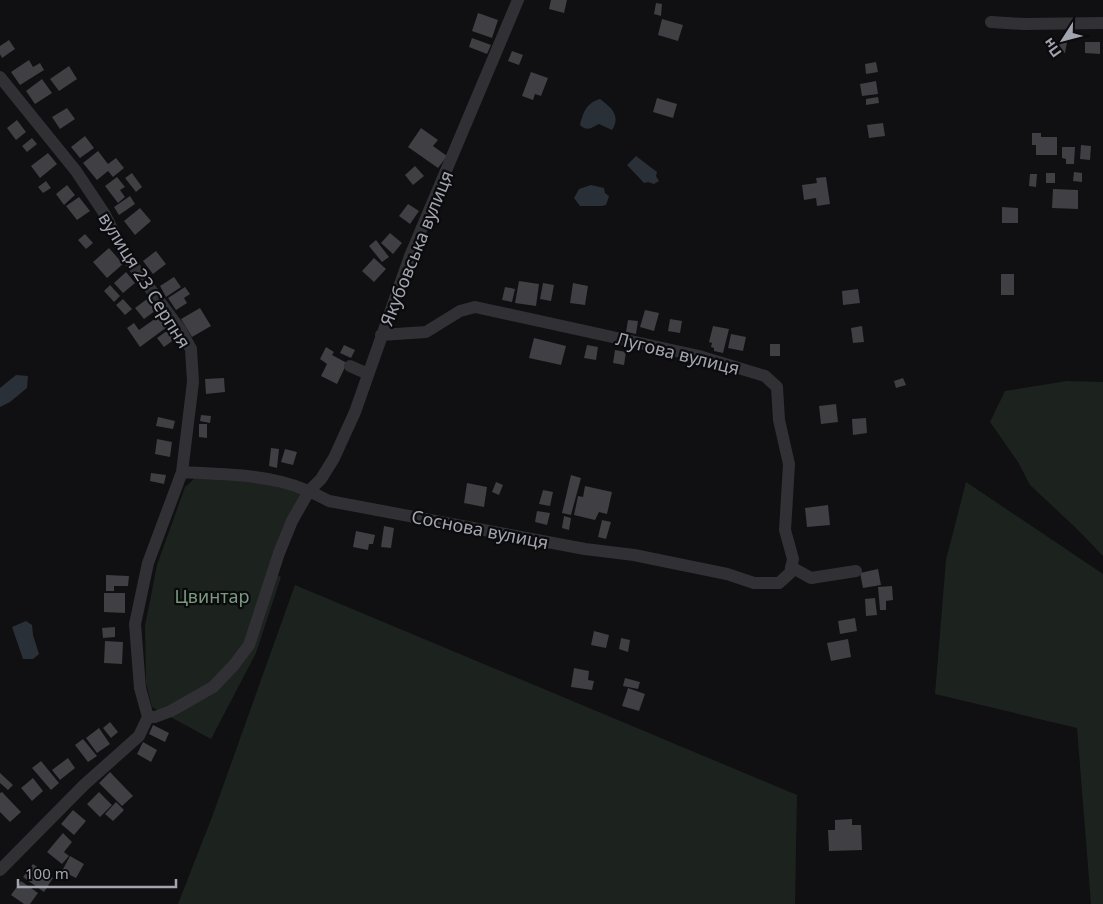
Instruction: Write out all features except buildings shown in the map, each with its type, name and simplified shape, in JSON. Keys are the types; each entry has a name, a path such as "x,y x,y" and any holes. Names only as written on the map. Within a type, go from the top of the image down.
{"street":[{"name":"Якубовська вулиця","path":"148,717 155,717 171,711 213,687 234,665 249,645 279,553 292,521 309,491 321,479 334,458 355,412 410,256 518,0"},
{"path":"991,22 1103,24"},
{"name":"вулиця 23 Серпня","path":"0,77 76,172 104,212 126,256 180,330 191,349 193,382 182,472 148,563 136,624 140,688 148,717"},
{"name":"Лугова вулиця","path":"381,335 426,332 460,311 475,307 699,356 766,376 777,387 779,420 789,464 785,530 793,559 791,567"},
{"path":"350,366 368,374"},
{"name":"Соснова вулиця","path":"182,472 254,476 284,482 309,491 328,501 585,549 634,555 726,574 754,583 779,582 790,573 791,567"},
{"path":"791,567 811,578 856,571"},
{"path":"0,870 84,785 139,736 148,717"}],"green space":[{"path":"1067,381 1103,382 1103,556 1030,485 1018,462 990,422 1005,391"},
{"name":"Цвинтар","path":"196,477 252,481 301,492 268,570 281,577 256,653 211,739 152,707 146,683 145,626 157,565 185,487"},
{"path":"966,482 1103,574 1103,904 1091,904 1077,728 935,694 946,560"},
{"path":"295,585 797,795 795,904 178,904 212,817"}],"shaded area":[{"path":"600,99 614,113 616,121 612,130 599,124 587,129 582,127 580,125 588,106"},
{"path":"636,156 657,172 656,176 659,181 654,184 644,183 627,165"},
{"path":"591,185 604,188 605,193 609,196 606,205 580,206 574,198 579,189"},
{"path":"16,375 28,376 27,388 10,402 0,407 0,388"},
{"path":"26,621 32,625 39,654 33,659 23,659 12,627"}]}
